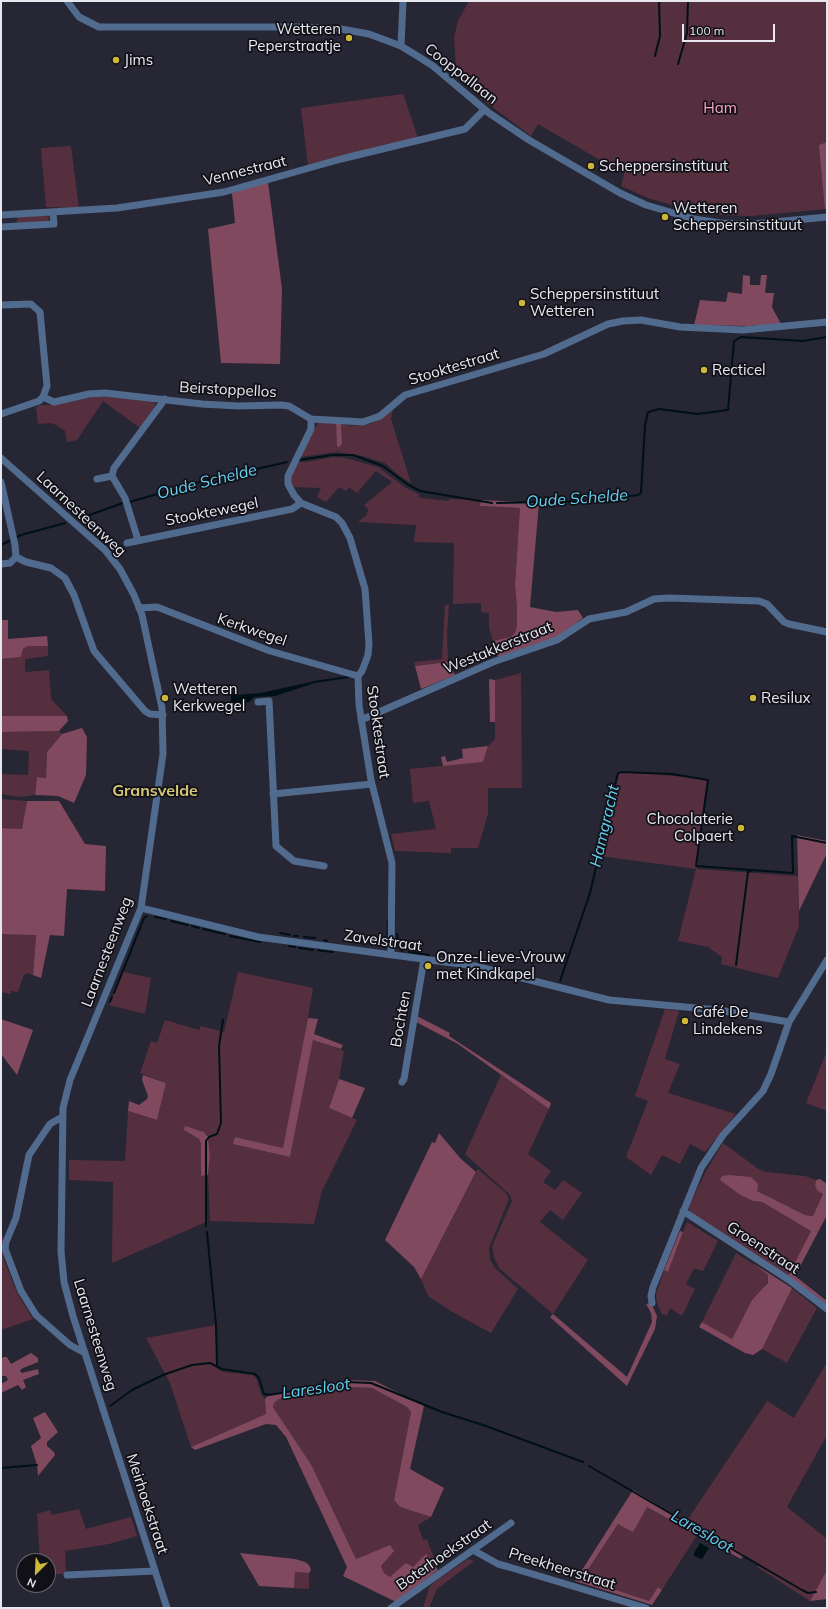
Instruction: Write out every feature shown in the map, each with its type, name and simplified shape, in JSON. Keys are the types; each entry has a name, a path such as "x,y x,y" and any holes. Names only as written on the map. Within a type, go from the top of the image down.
{"street":[{"name":"Cooppallaan","path":"67,1 80,17 99,27 228,26 341,29 369,34 400,46 433,66 484,110 529,140 625,196 666,212 720,223 758,223 827,217"},
{"path":"400,46 403,1"},
{"name":"Vennestraat","path":"1,215 53,213 129,206 224,192 341,159 465,129 484,110"},
{"path":"1,227 54,224 53,213"},
{"path":"13,214 14,226"},
{"path":"1,305 31,304 40,312 48,386 43,397 33,404 1,414"},
{"name":"Stooktestraat","path":"391,955 392,863 372,784 361,720 358,676 362,671 368,655 369,644 365,589 358,562 348,534 342,523 336,517 301,502 294,496 288,484 288,476 292,464 311,429 311,419 363,422 371,420 380,416 405,396 544,354 608,324 623,321 641,320 680,327 743,330 827,322"},
{"name":"Beirstoppellos","path":"43,397 54,402 89,394 105,393 238,406 281,405 289,406 311,419"},
{"name":"Beirstoppellos","path":"112,476 114,468 165,399"},
{"name":"Laarnesteenweg","path":"1,458 105,550 120,569 134,595 148,635 163,715 164,747 160,789 141,908 70,1080 62,1117 61,1251 63,1270 66,1290 103,1408"},
{"path":"98,479 112,476 125,498 138,540"},
{"path":"1,482 13,534 16,557"},
{"name":"Stooktewegel","path":"127,543 292,509 301,502"},
{"path":"1,564 10,563 16,557"},
{"path":"16,557 26,562 51,568 65,578 74,595 94,651 145,711 150,714 163,715"},
{"name":"Westakkerstraat","path":"361,720 493,662 558,640 589,619 626,612 654,599 669,598 759,601 767,604 784,622 827,632"},
{"name":"Kerkwegel","path":"139,608 157,608 270,651 358,676"},
{"path":"258,702 269,702 276,846 294,862 324,866"},
{"path":"274,794 372,784"},
{"name":"Zavelstraat","path":"141,908 258,937 475,966 609,1000 718,1010 789,1022"},
{"name":"Bochten","path":"402,1082 404,1079 424,959"},
{"path":"652,1303 651,1296 653,1287 695,1180 711,1151 723,1135 759,1096 767,1083 789,1022 827,960"},
{"path":"62,1117 50,1124 28,1155 16,1218 6,1242 5,1249 21,1291 36,1315 70,1345 85,1353"},
{"name":"Groenstraat","path":"683,1211 789,1280 827,1310"},
{"name":"Meirhoekstraat","path":"103,1408 167,1608"},
{"name":"Boterhoekstraat","path":"391,1608 511,1523"},
{"name":"Preekheerstraat","path":"473,1550 498,1564 646,1608"},
{"path":"67,1575 155,1571"}],"green space":[{"name":"Ham","path":"469,1 827,1 827,209 751,216 696,212 648,198 621,186 624,174 538,124 531,136 483,100 467,83 456,68 454,37 458,21"},
{"path":"403,94 418,138 308,166 301,108"},
{"path":"71,146 79,208 46,207 41,148"},
{"path":"43,215 49,217 46,222 16,222 18,217"},
{"path":"100,396 151,400 156,405 140,428 103,401 77,440 67,442 65,431 56,425 51,423 38,424 36,408 39,405 53,405"},
{"path":"393,409 391,419 411,483 397,474 385,463 363,456 337,452 299,457 318,423 336,423 337,445 341,424 354,426 371,424"},
{"path":"333,457 345,458 378,467 406,488 419,494 420,498 449,501 449,499 481,500 481,506 520,508 515,585 517,625 515,633 511,637 493,641 489,628 489,613 481,612 481,603 453,604 454,543 414,542 416,525 358,522 367,515 366,513 369,510 364,505 392,482 376,471 357,493 349,487 346,491 339,487 326,502 317,497 321,488 292,487 290,479 296,462 306,462"},
{"path":"445,605 449,605 447,633 448,662 415,666 414,662 442,659"},
{"path":"28,646 48,646 48,656 25,659 25,672 49,670 51,699 67,716 1,716 1,659 21,657 23,649"},
{"path":"521,673 522,788 488,788 488,814 478,848 451,848 451,853 395,851 391,834 436,829 429,801 413,803 410,769 483,762 488,746 495,739 495,680"},
{"path":"59,731 62,734 47,752 46,778 37,777 35,795 19,797 1,794 1,774 28,775 29,751 1,749 1,732"},
{"path":"618,771 708,779 697,869 798,876 799,926 778,978 721,964 722,957 708,947 678,941 696,869 600,856"},
{"path":"1,799 27,801 22,829 1,828"},
{"path":"1,934 36,934 33,975 28,973 24,975 18,992 11,991 11,994 1,992"},
{"path":"123,972 151,978 145,1014 109,1005"},
{"path":"238,972 313,988 283,1148 235,1137 234,1144 290,1157 313,1039 344,1051 339,1079 329,1108 357,1120 322,1191 314,1224 210,1221 208,1175 210,1155 208,1137 204,1132 196,1129 184,1130 199,1139 201,1144 201,1175 205,1175 206,1222 112,1263 113,1182 69,1180 69,1160 125,1161 128,1111 157,1120 166,1083 140,1073 151,1041 157,1043 165,1020 199,1030 201,1026 224,1032"},
{"path":"665,1009 679,1011 665,1059 680,1064 668,1093 736,1114 705,1152 690,1144 680,1164 662,1155 651,1175 626,1157 648,1101 635,1096"},
{"path":"827,1051 827,1111 806,1103"},
{"path":"501,1075 549,1109 528,1154 551,1171 543,1182 555,1190 563,1180 582,1193 563,1220 550,1210 540,1222 588,1260 553,1314 499,1268 494,1257 492,1246 512,1201 510,1195 465,1154"},
{"path":"723,1143 757,1168 766,1172 805,1176 816,1180 815,1185 823,1194 813,1216 805,1215 757,1191 751,1177 741,1177 753,1201 762,1202 811,1231 788,1276 689,1210 689,1206 706,1171"},
{"path":"478,1169 506,1193 509,1199 489,1248 490,1259 495,1268 518,1289 491,1333 456,1314 428,1296 421,1279"},
{"path":"687,1222 718,1241 703,1271 694,1268 686,1284 695,1289 682,1316 670,1308 667,1316 662,1314 657,1303 656,1294 664,1270 668,1272"},
{"path":"1,1234 3,1236 3,1256 6,1265 17,1293 33,1319 1,1330"},
{"path":"736,1253 762,1270 768,1275 769,1280 764,1289 752,1300 732,1339 702,1322"},
{"path":"792,1288 817,1308 787,1363 762,1349"},
{"path":"215,1325 217,1369 224,1372 253,1375 256,1378 261,1394 265,1399 266,1414 191,1447 170,1383 146,1338"},
{"path":"827,1362 827,1435 787,1507 827,1539 827,1570 810,1601 757,1567 759,1564 686,1522 767,1401 794,1418"},
{"path":"347,1387 372,1388 407,1407 411,1412 394,1500 400,1507 431,1517 418,1525 423,1540 427,1539 435,1561 433,1563 426,1555 413,1567 390,1577 384,1573 381,1566 385,1561 380,1549 356,1559 312,1466 273,1407 274,1403 279,1399"},
{"path":"647,1507 697,1535 662,1590 658,1587 649,1601 582,1580 618,1524"},
{"path":"79,1509 86,1529 131,1517 137,1536 109,1544 65,1551 66,1574 56,1574 56,1553 39,1553 37,1514 50,1510 52,1515"},
{"path":"468,1559 474,1561 437,1589 429,1608 423,1608 429,1588 434,1582"},
{"path":"295,1572 309,1573 309,1589 294,1588"}],"shaded area":[{"path":"827,142 827,209 825,209 819,145"},
{"path":"268,182 282,289 280,364 221,363 208,229 235,223 232,193"},
{"path":"743,275 750,276 750,285 760,285 761,275 767,275 765,293 774,293 772,307 781,324 747,326 694,325 700,300 726,302 728,292 742,294"},
{"path":"336,423 341,424 342,444 339,447 337,446"},
{"path":"481,500 539,503 530,607 556,612 578,610 583,618 556,638 498,657 493,641 511,637 515,633 517,625 515,585 520,508 480,506"},
{"path":"1,620 8,620 8,639 47,636 48,646 28,646 23,649 21,657 1,659"},
{"path":"448,662 455,675 421,689 415,666"},
{"path":"489,679 495,680 495,722 490,722"},
{"path":"315,681 315,683 275,696 254,697 249,702 231,705 231,689 236,695 261,693"},
{"path":"1,716 67,716 68,721 59,731 1,732"},
{"path":"82,728 87,737 86,775 74,803 58,796 35,795 37,777 46,778 47,752 62,734"},
{"path":"488,746 483,762 443,766 441,757 445,756 447,762 463,758 462,749"},
{"path":"27,801 59,801 85,844 106,846 105,891 67,889 64,936 50,935 41,978 33,975 36,935 1,934 1,828 22,829"},
{"path":"797,835 827,841 827,853 799,911"},
{"path":"417,1016 450,1033 449,1036 551,1103 549,1109 458,1044 416,1022"},
{"path":"308,1018 318,1019 314,1034 343,1045 341,1049 313,1040 290,1157 233,1144 235,1137 283,1148"},
{"path":"1,1019 33,1030 17,1075 1,1054"},
{"path":"143,1075 166,1083 157,1120 128,1111 129,1101 139,1105 147,1099 148,1096 142,1080"},
{"path":"339,1079 365,1088 352,1118 329,1108"},
{"path":"185,1126 204,1132 208,1137 210,1155 208,1175 201,1176 201,1144 199,1139 184,1130"},
{"path":"439,1133 461,1159 476,1172 421,1279 414,1267 385,1240 432,1142 435,1143"},
{"path":"729,1175 751,1177 758,1184 757,1191 805,1215 813,1216 823,1194 817,1190 815,1185 816,1180 820,1179 827,1184 827,1215 795,1276 827,1301 827,1305 788,1276 811,1231 762,1202 753,1201 739,1194 720,1180 722,1176"},
{"path":"680,1231 683,1232 668,1272 664,1270"},
{"path":"751,1262 792,1288 762,1349 753,1355 745,1353 699,1327 702,1322 732,1339 752,1300 768,1283 768,1275"},
{"path":"651,1303 657,1316 655,1329 627,1386 550,1317 553,1314 627,1377 652,1322 651,1313 646,1304"},
{"path":"31,1353 38,1358 38,1362 21,1369 20,1371 22,1373 38,1369 39,1374 23,1380 26,1387 22,1390 18,1385 1,1393 1,1384 8,1380 6,1376 1,1376 1,1361 3,1357 7,1357 11,1364"},
{"path":"345,1380 375,1381 424,1406 410,1469 444,1488 431,1517 400,1507 394,1500 411,1412 407,1407 372,1388 347,1387 279,1399 274,1403 273,1407 312,1466 356,1559 390,1545 394,1551 381,1566 384,1573 390,1577 406,1563 413,1567 426,1554 438,1570 396,1602 343,1576 347,1567 286,1437 276,1425 266,1424 195,1450 191,1447 266,1414 265,1399 269,1395"},
{"path":"45,1412 58,1432 47,1442 47,1446 54,1452 55,1455 38,1476 37,1465 31,1446 41,1438 33,1418"},
{"path":"633,1490 744,1555 741,1559 647,1507 633,1532 618,1524 582,1579 649,1601 658,1587 662,1590 652,1605 575,1581"},
{"path":"700,1543 709,1548 702,1559 694,1556 694,1553"},
{"path":"240,1553 295,1559 305,1562 309,1565 311,1570 309,1573 295,1572 294,1588 259,1586"},
{"path":"827,1570 827,1599 810,1601"}],"waterway":[{"path":"655,56 660,36 659,1"},
{"path":"678,64 687,33 688,1"},
{"name":"Oude Schelde","path":"497,503 589,501 638,495 641,493 645,425 648,412 659,409 698,414 728,410 734,341 741,337 803,341 827,337"},
{"name":"Oude Schelde","path":"299,460 332,455 353,455 383,466 407,484 420,491 492,503"},
{"name":"Oude Schelde","path":"129,502 200,482 287,462"},
{"name":"Oude Schelde","path":"81,518 123,503"},
{"path":"1,545 21,535 65,523"},
{"path":"314,682 348,677"},
{"path":"221,702 230,705 233,703"},
{"name":"Hamgracht","path":"560,981 590,893 618,773 672,774 708,780 696,866 793,873 792,836 827,843"},
{"path":"736,965 748,872 751,871"},
{"path":"114,993 144,918 147,916"},
{"path":"155,917 166,919"},
{"path":"387,943 388,920"},
{"path":"171,921 188,925"},
{"path":"192,926 199,928"},
{"path":"203,929 225,934"},
{"path":"280,933 290,935"},
{"path":"397,934 398,946 402,951"},
{"path":"230,936 260,942"},
{"path":"304,937 315,938"},
{"path":"289,946 295,947"},
{"path":"299,948 313,950"},
{"path":"318,950 322,951"},
{"path":"324,951 333,952"},
{"path":"409,952 429,955"},
{"path":"110,1002 112,997"},
{"path":"206,1226 206,1141 209,1137 217,1134 221,1123 219,1046 223,1020"},
{"path":"207,1232 216,1325 217,1365"},
{"name":"Laresloot","path":"110,1406 132,1390 163,1375 192,1365 210,1363 222,1369 255,1374 259,1378 264,1394 269,1395 346,1382 371,1383 442,1412 486,1426 583,1462"},
{"name":"Laresloot","path":"1,1468 37,1465"},
{"name":"Laresloot","path":"589,1466 802,1590 808,1593 816,1592"}],"place":[{"name":"Wetteren Peperstraatje","path":"349,38"},
{"name":"Jims","path":"116,60"},
{"name":"Scheppersinstituut","path":"591,166"},
{"name":"Wetteren Scheppersinstituut","path":"665,217"},
{"name":"Scheppersinstituut Wetteren","path":"522,303"},
{"name":"Recticel","path":"704,370"},
{"name":"Wetteren Kerkwegel","path":"165,698"},
{"name":"Resilux","path":"753,698"},
{"name":"Chocolaterie Colpaert","path":"741,828"},
{"name":"Onze-Lieve-Vrouw met Kindkapel","path":"428,966"},
{"name":"Café De Lindekens","path":"685,1021"}],"district":[{"name":"Gransvelde","path":"155,791"}]}
